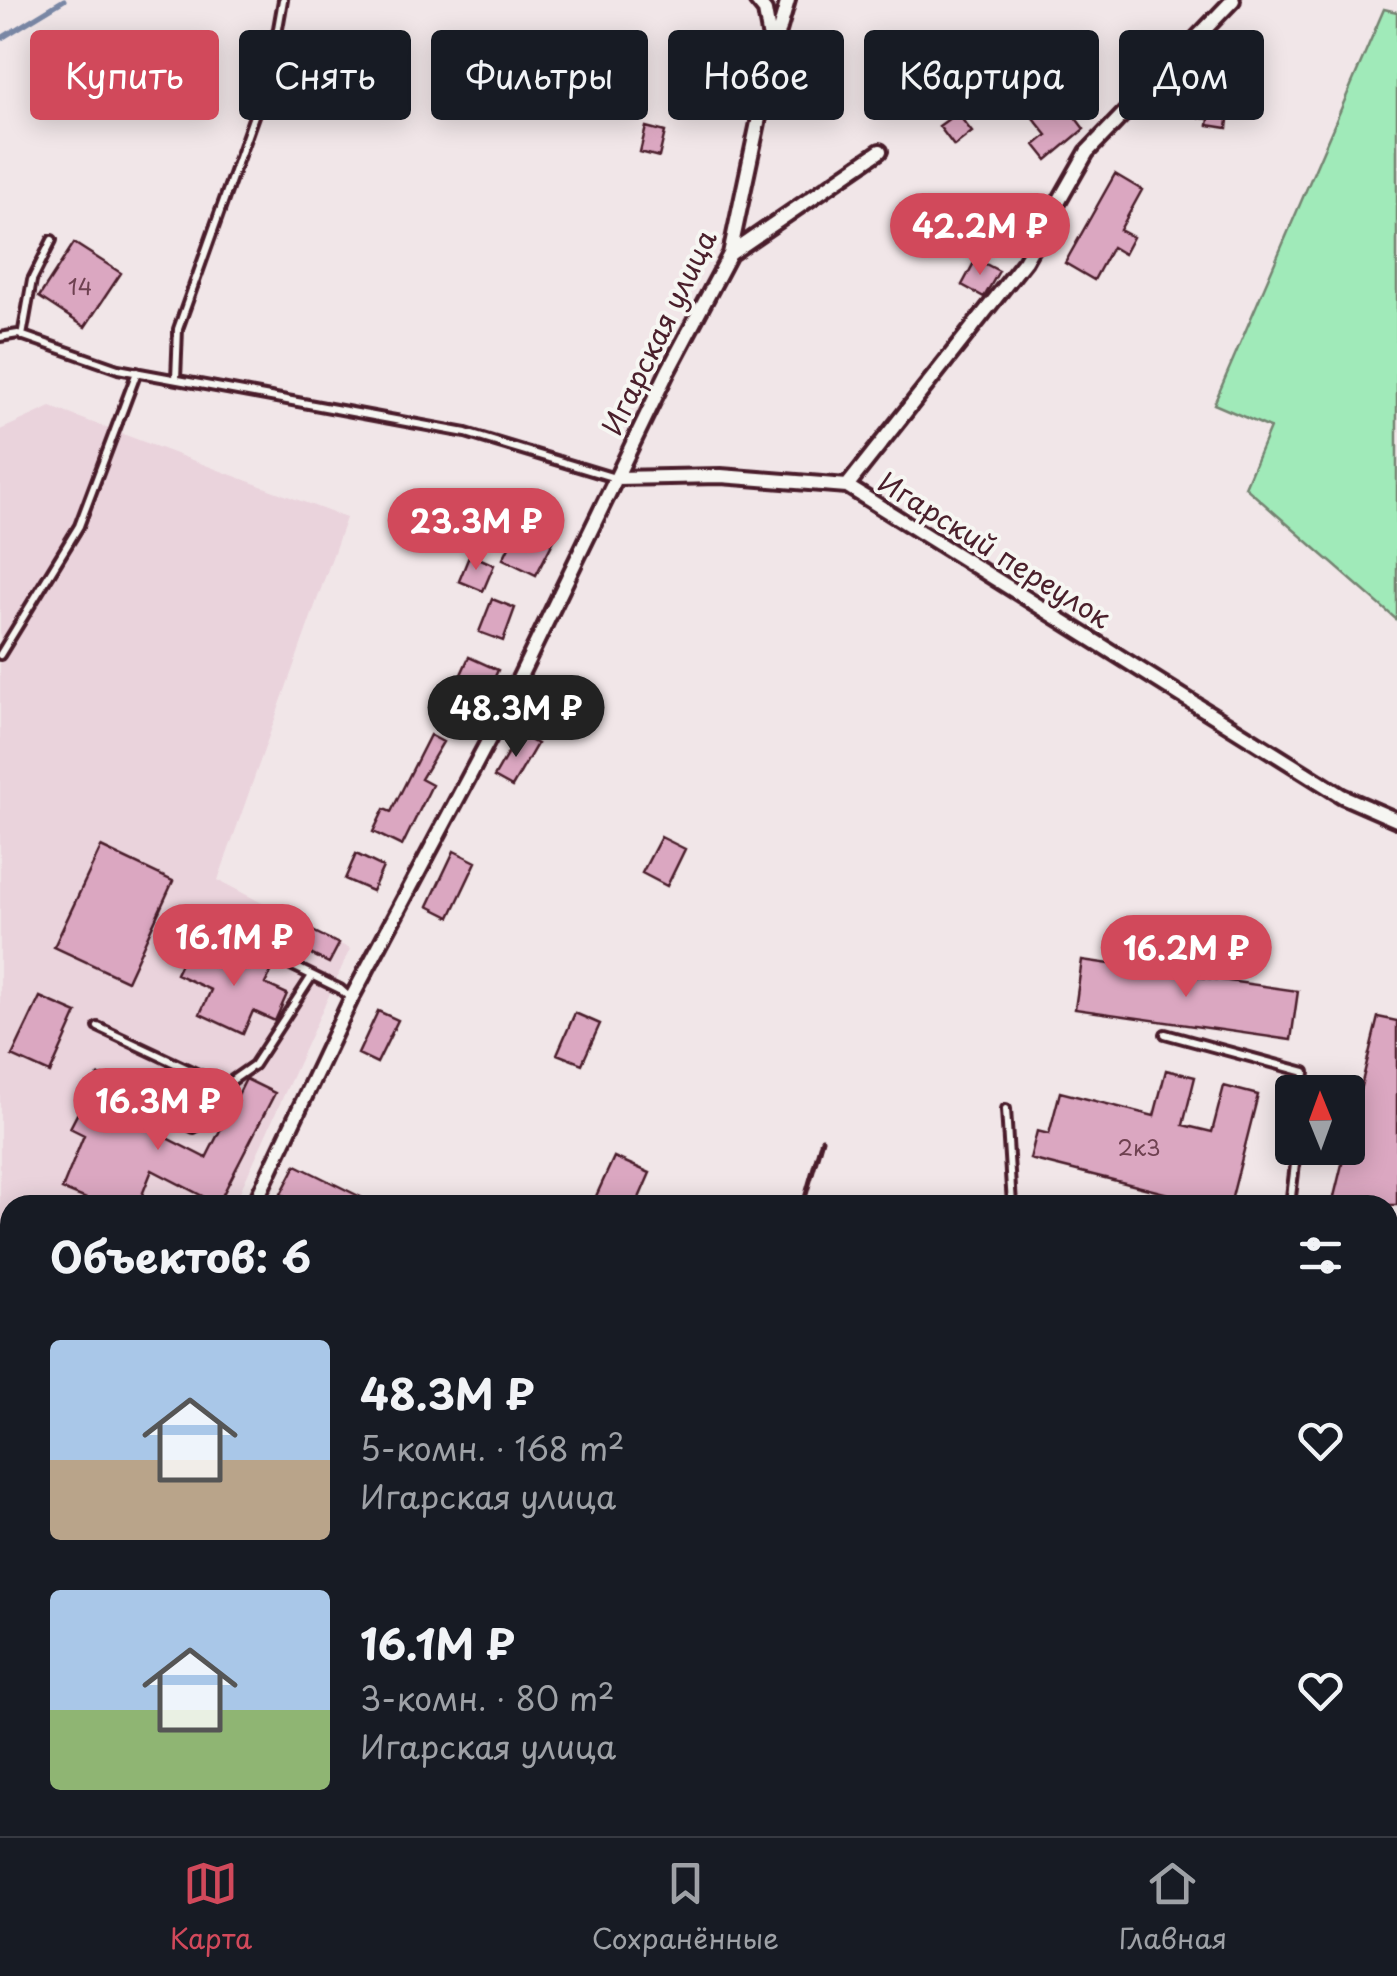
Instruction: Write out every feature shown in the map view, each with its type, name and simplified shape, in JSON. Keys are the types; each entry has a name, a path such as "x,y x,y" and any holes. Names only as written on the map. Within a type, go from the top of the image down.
{"street":[{"path":"756,0 765,10 769,30"},
{"name":"Игарская улица","path":"779,30 788,0"},
{"path":"847,486 1024,262 1087,152 1233,0"},
{"name":"Игарская улица","path":"259,1195 351,999 496,726 730,254 759,120"},
{"path":"730,254 880,151"},
{"name":"Игарский переулок","path":"616,478 721,476 847,486 1342,796 1397,820"}],"lane":[{"path":"176,380 178,328 272,68 282,0"},
{"path":"22,336 32,280 52,240"},
{"name":"Игарский переулок","path":"0,337 22,336 118,370 466,433 616,478"},
{"path":"0,655 80,526 138,372"},
{"path":"184,920 252,946 340,989 351,999"},
{"path":"101,1081 194,1128 224,1086 254,1065 312,976"},
{"path":"98,1027 224,1086"},
{"path":"1165,1034 1305,1075"},
{"path":"1006,1109 1011,1195"},
{"path":"1291,1195 1295,1165"}],"shaded area":[{"path":"51,407 346,518 218,880 350,949 239,1195 0,1195 0,430"}],"green space":[{"path":"1384,9 1397,12 1397,620 1245,487 1270,428 1214,404"}],"building":[{"path":"947,120 963,120 972,132 954,146 939,126"},
{"path":"1035,120 1077,120 1084,129 1047,160 1035,145 1047,135"},
{"path":"1209,120 1228,120 1227,128 1208,125"},
{"path":"646,127 665,132 659,157 640,152"},
{"path":"1115,174 1142,190 1120,230 1133,237 1124,254 1112,247 1094,280 1065,263"},
{"path":"74,243 121,273 85,327 39,297"},
{"path":"976,259 999,271 984,297 962,285"},
{"path":"522,520 556,536 536,575 503,559"},
{"path":"470,554 494,565 483,591 459,581"},
{"path":"492,599 515,608 503,641 479,632"},
{"path":"469,657 498,670 481,707 452,694"},
{"path":"519,734 537,744 512,787 494,777"},
{"path":"430,735 443,742 421,779 432,785 402,846 373,832 384,809 391,812"},
{"path":"661,837 685,849 667,886 642,873"},
{"path":"101,847 173,881 127,981 54,947"},
{"path":"454,851 476,862 450,917 428,906"},
{"path":"356,854 383,867 372,891 345,879"},
{"path":"280,915 339,944 329,963 270,934"},
{"path":"188,949 236,971 244,953 274,966 265,984 287,994 275,1021 253,1011 243,1034 200,1014 211,990 176,974"},
{"path":"1082,960 1298,991 1291,1040 1075,1009"},
{"path":"40,997 77,1013 50,1073 12,1056"},
{"path":"378,1011 398,1020 377,1063 358,1054"},
{"path":"575,1013 600,1024 582,1064 557,1054"},
{"path":"1378,1017 1397,1021 1397,1195 1334,1195 1342,1165 1365,1165 1364,1075"},
{"path":"1166,1070 1195,1077 1183,1125 1212,1132 1224,1086 1258,1095 1233,1195 1172,1195 1030,1159 1037,1131 1049,1134 1060,1092 1154,1116"},
{"path":"246,1079 275,1093 223,1195 201,1195 152,1170 142,1195 77,1195 62,1189 84,1135 70,1128 86,1097 206,1158"},
{"path":"614,1157 650,1173 640,1195 597,1195"},
{"path":"296,1165 357,1195 283,1195"}],"waterway":[{"path":"0,39 64,0"}],"railway":[{"path":"806,1195 822,1139"}]}
